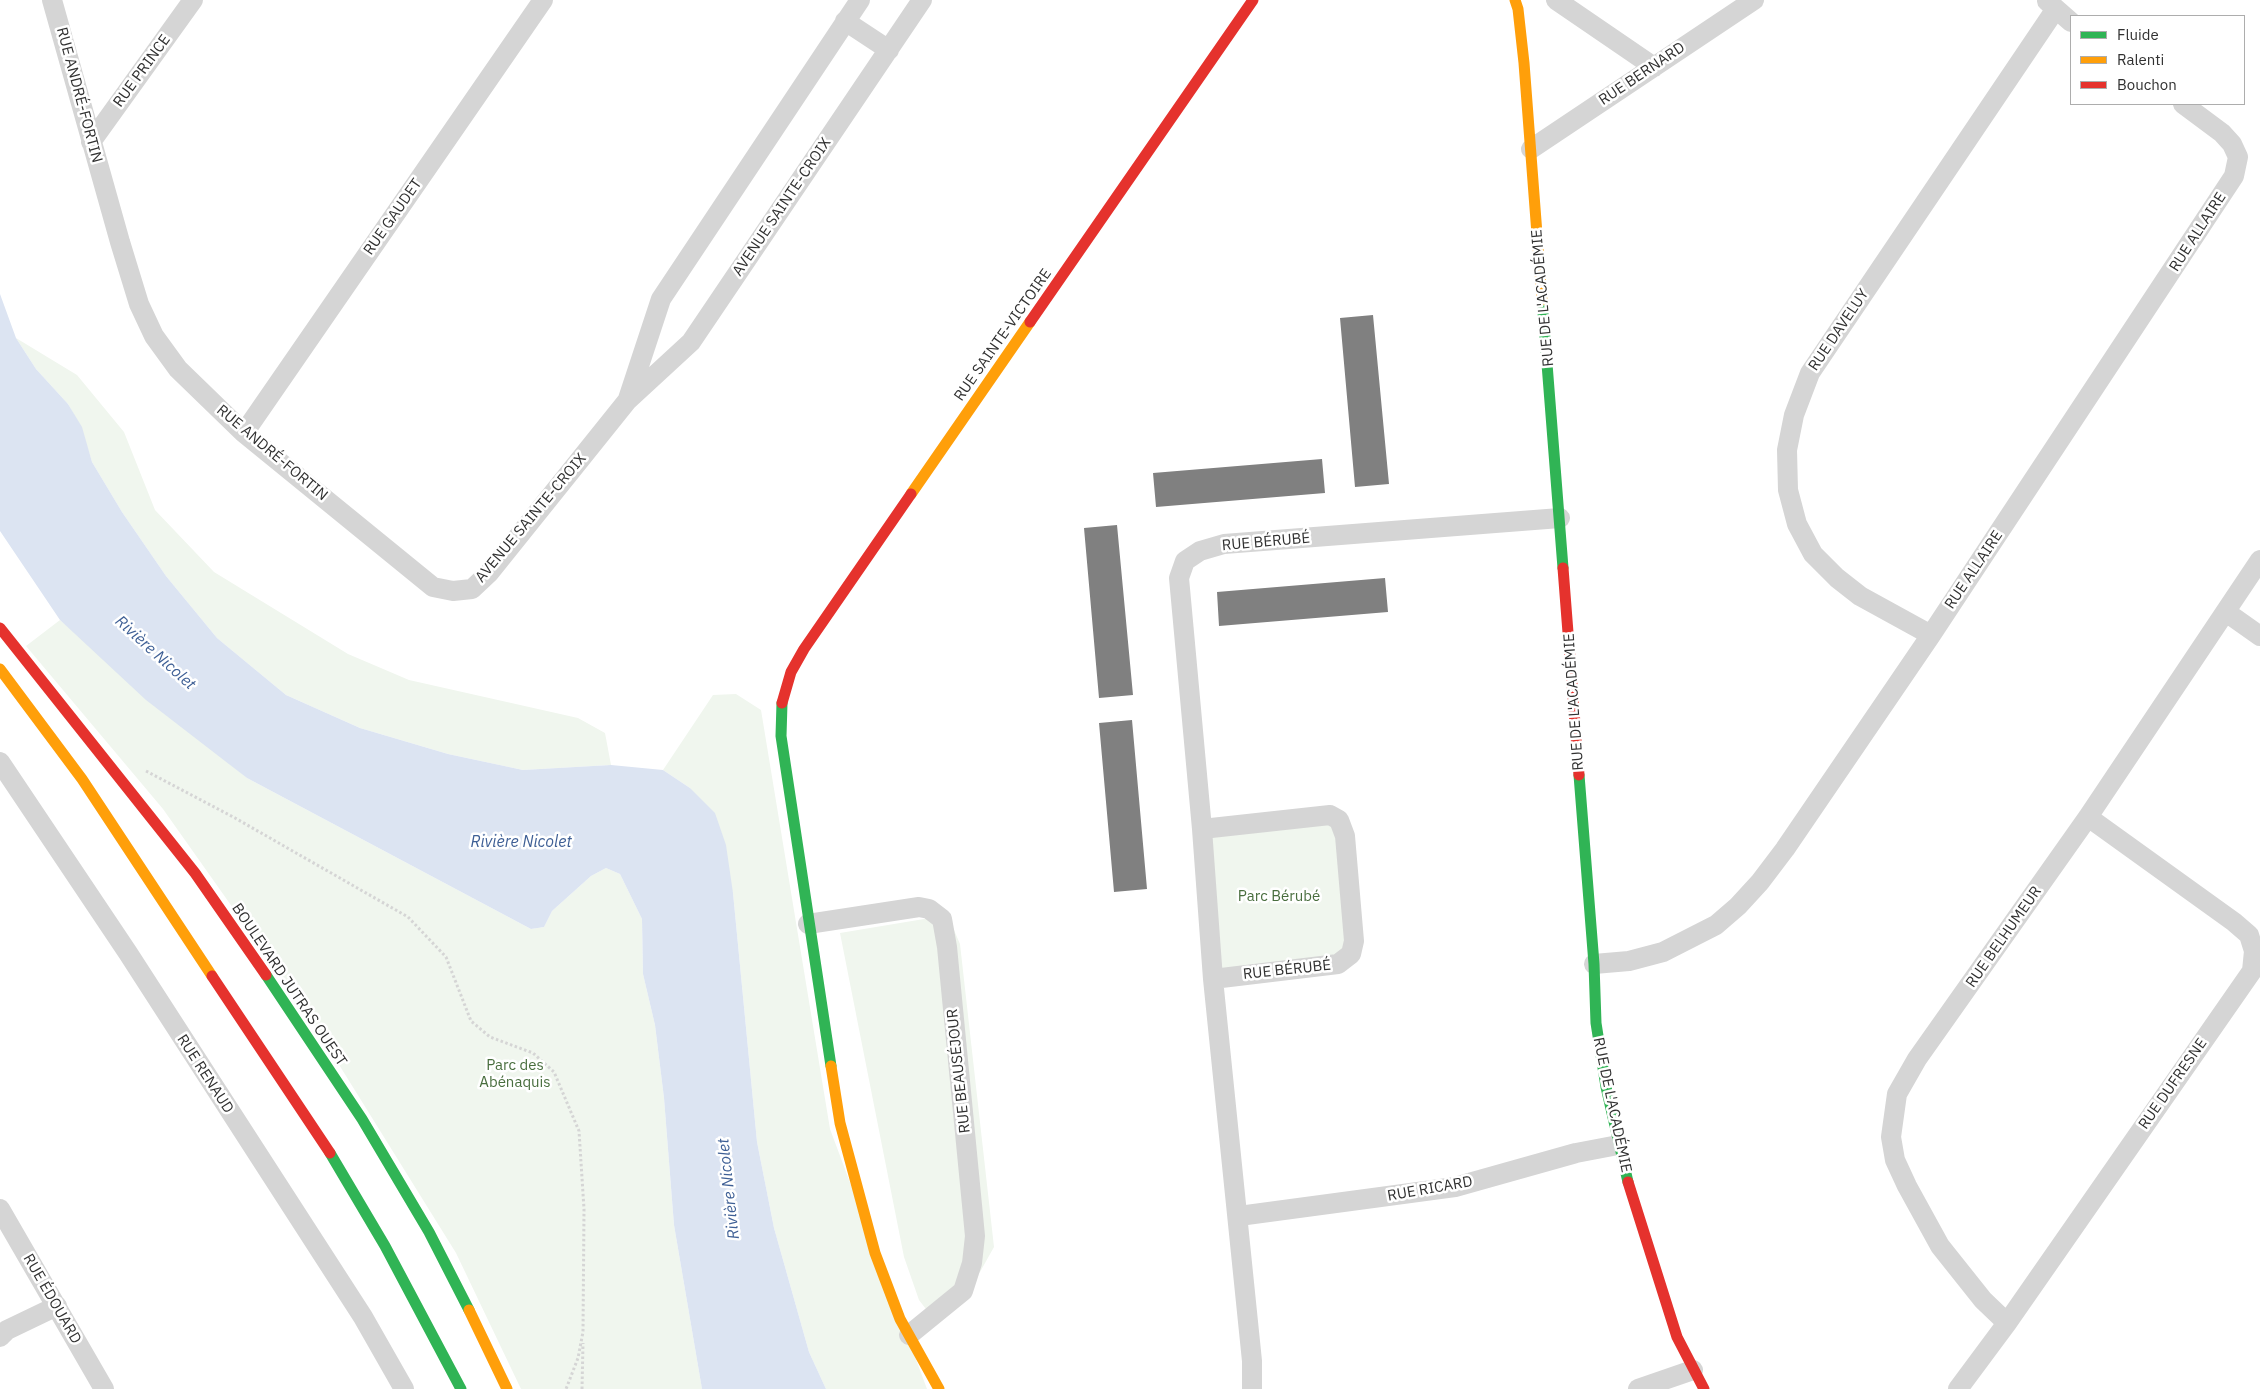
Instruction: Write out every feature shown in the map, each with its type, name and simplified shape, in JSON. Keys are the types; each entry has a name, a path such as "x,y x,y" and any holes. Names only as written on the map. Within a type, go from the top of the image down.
{"street":[{"name":"RUE ANDRÉ-FORTIN","path":"52,0 91,142 139,304 154,336 178,369 244,433 433,587 453,592 472,589"},
{"name":"RUE PRINCE","path":"91,142 193,0"},
{"name":"RUE GAUDET","path":"244,433 543,0"},
{"name":"AVENUE SAINTE-CROIX","path":"627,401 661,299 860,0"},
{"name":"AVENUE SAINTE-CROIX","path":"472,589 490,573 627,401 691,342 922,0"},
{"name":"RUE SAINTE-VICTOIRE","path":"808,924 781,736 781,709 784,692 791,672 804,649 1253,0"},
{"name":"RUE DE L'ACADÉMIE","path":"1515,0 1518,8 1524,63 1531,149 1594,964 1596,1023 1618,1145 1678,1337 1704,1389"},
{"path":"1556,0 1654,67"},
{"name":"RUE BERNARD","path":"1531,149 1754,0"},
{"name":"RUE DAVELUY","path":"1931,635 1860,596 1837,578 1813,554 1797,524 1788,490 1787,450 1792,424 1810,372 2058,11"},
{"path":"845,21 889,50"},
{"name":"RUE ALLAIRE","path":"1594,964 1630,961 1663,952 1716,925 1738,906 1760,882 1785,849 1931,635 2234,176 2238,157 2232,144 2222,133 2184,105"},
{"name":"RUE BÉRUBÉ","path":"1252,1389 1252,1362 1239,1216 1213,979 1202,829 1179,578 1185,561 1200,551 1224,544 1560,518"},
{"name":"RUE BELHUMEUR","path":"2007,1323 1983,1300 1940,1246 1923,1217 1895,1160 1891,1137 1897,1094 1917,1059 2088,817 2260,560"},
{"path":"2226,612 2260,636"},
{"name":"BOULEVARD JUTRAS OUEST","path":"0,628 195,874 292,1013 362,1118 429,1232 485,1340 507,1389"},
{"path":"0,669 82,779 152,888 318,1132 385,1246 461,1389"},
{"name":"RUE RENAUD","path":"0,762 133,961 364,1317 404,1389"},
{"name":"RUE BÉRUBÉ","path":"1202,829 1330,815 1339,820 1345,836 1354,941 1351,954 1338,964 1213,979"},
{"name":"RUE DUFRESNE","path":"1958,1389 2007,1323 2252,970 2254,952 2249,935 2234,922 2088,817"},
{"name":"RUE BEAUSÉJOUR","path":"808,924 919,907 929,910 942,919 975,1236 972,1264 963,1291 908,1335"},
{"path":"808,924 840,1123 875,1253 894,1306 908,1335 939,1389"},
{"name":"RUE RICARD","path":"1239,1216 1455,1187 1576,1153 1618,1145"},
{"name":"RUE ÉDOUARD","path":"0,1209 104,1389"},
{"path":"0,1337 7,1330 57,1306"},
{"path":"1638,1389 1693,1370"}],"path":[{"path":"139,766 155,777 235,818 408,917 446,957 471,1021 490,1037 533,1053 554,1072 572,1111 580,1139 584,1209 582,1389"},
{"path":"566,1389 578,1358 583,1332"}],"green space":[{"path":"16,338 77,375 124,432 155,510 214,572 348,654 409,680 578,718 605,733 611,765 523,770 448,754 360,728 286,695 217,638 166,576 122,512 92,462 81,427 68,404 36,369"},
{"name":"Parc des Abénaquis","path":"60,620 247,778 531,929 544,927 552,911 591,876 606,868 620,874 642,919 643,974 655,1025 664,1098 674,1225 702,1389 521,1389 456,1253 305,1010 163,809 26,646"},
{"path":"736,694 761,710 830,1129 927,1389 826,1389 809,1352 774,1228 757,1142 733,893 690,788 663,770 713,695"},
{"name":"Parc Bérubé","path":"1339,820 1351,954 1213,979 1202,829"},
{"path":"936,917 951,923 960,944 994,1247 980,1272 942,1314 932,1317 919,1300 904,1257 840,933"}],"water":[{"name":"Rivière Nicolet","path":"0,294 16,338 36,369 68,404 82,427 92,462 122,512 166,576 217,638 286,695 360,728 448,754 523,770 611,765 663,770 690,788 715,813 726,845 733,893 757,1142 774,1228 809,1352 826,1389 702,1389 674,1225 664,1098 655,1025 643,974 642,919 620,874 606,868 591,876 552,911 544,927 531,929 247,778 146,700 60,620 0,531"}],"building":[{"path":"1373,315 1389,484 1355,487 1340,318"},
{"path":"1322,459 1325,493 1156,507 1153,473"},
{"path":"1117,525 1133,695 1099,698 1084,528"},
{"path":"1385,578 1388,612 1219,626 1217,592"},
{"path":"1132,720 1147,889 1114,892 1099,723"}],"traffic: fast":[{"path":"1542,300 1563,568"},
{"path":"782,703 781,736 831,1066"},
{"path":"1579,775 1594,964 1596,1023 1606,1087 1628,1182"},
{"path":"266,975 362,1119 429,1232 469,1310"},
{"path":"330,1153 385,1246 461,1389"}],"traffic: slow":[{"path":"1515,0 1518,9 1524,63 1542,300"},
{"path":"911,494 1030,322"},
{"path":"0,669 82,779 212,976"},
{"path":"831,1066 840,1123 875,1253 900,1319 939,1389"},
{"path":"469,1310 507,1389"}],"traffic: jam":[{"path":"1030,322 1253,0"},
{"path":"782,703 791,672 804,649 911,494"},
{"path":"1563,568 1579,775"},
{"path":"0,628 195,873 266,975"},
{"path":"212,976 330,1153"},
{"path":"1628,1182 1677,1337 1704,1389"}]}
